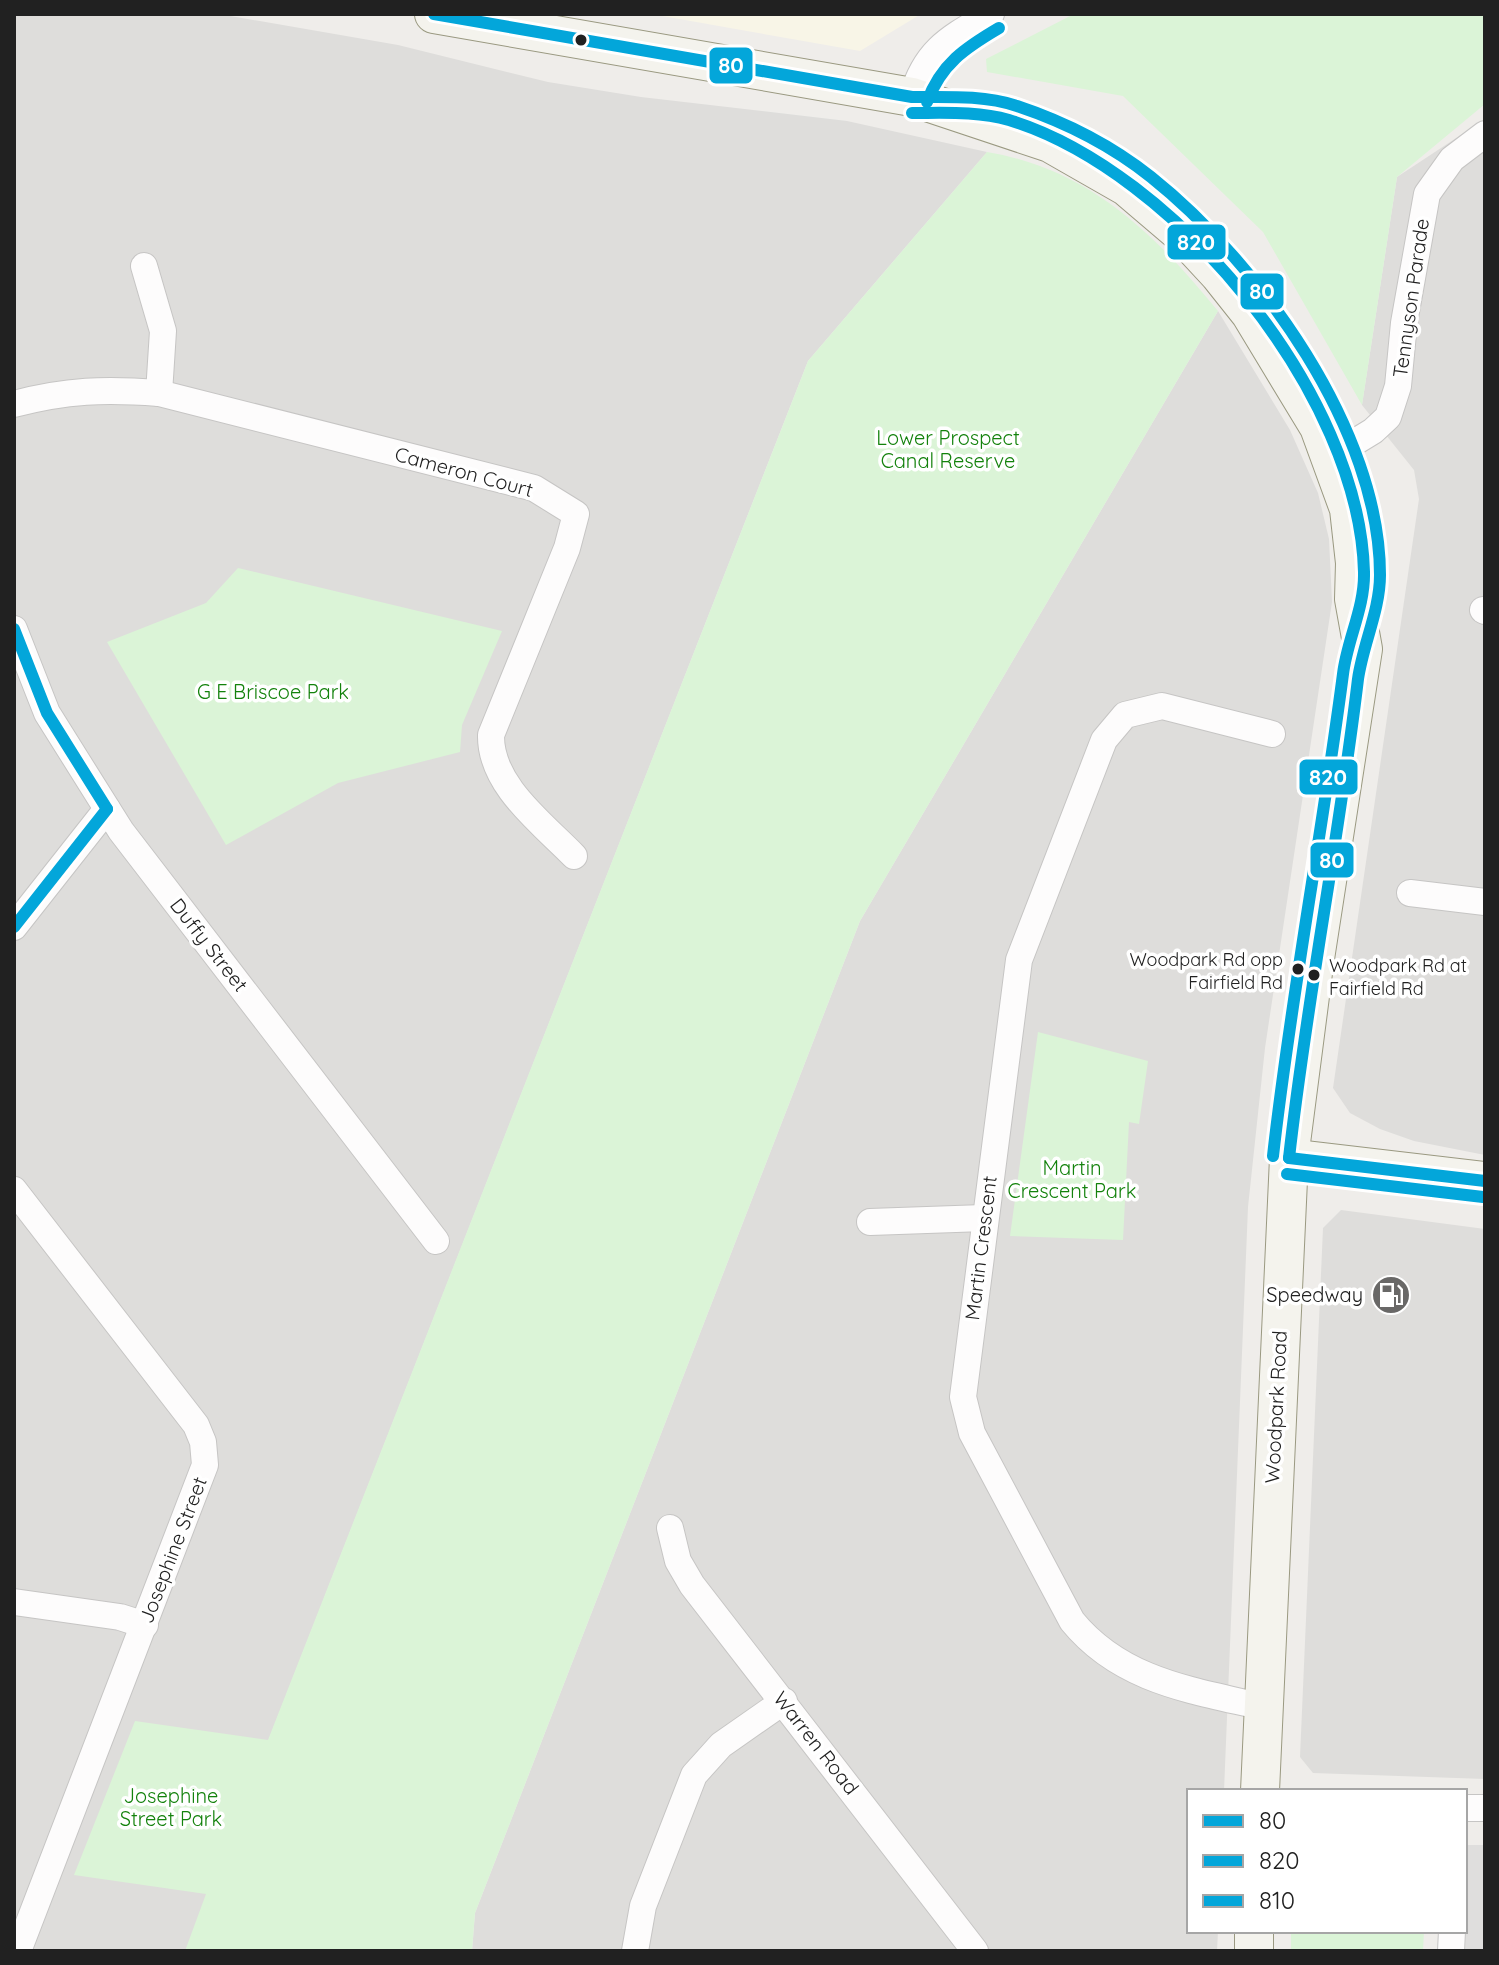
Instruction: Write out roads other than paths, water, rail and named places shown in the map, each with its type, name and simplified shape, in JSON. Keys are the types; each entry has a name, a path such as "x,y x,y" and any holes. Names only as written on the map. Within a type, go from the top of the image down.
{"main road":[{"name":"Woodpark Road","path":"434,14 912,97 980,97 1016,106 1076,130 1146,188 1210,264 1250,313 1300,393 1343,449 1355,563 1354,599 1363,649 1307,1009 1289,1158 1260,1789"},
{"path":"1289,1158 1485,1181"}],"street":[{"path":"912,97 929,56 991,14"},
{"name":"Tennyson Parade","path":"1343,449 1388,417 1395,403 1404,323 1427,194 1452,159 1485,134"},
{"path":"144,266 163,331 159,393"},
{"name":"Cameron Court","path":"14,404 64,391 98,388 159,393 534,488 576,514 567,548 491,735 491,750 499,773 574,856"},
{"name":"Duffy Street","path":"14,629 43,705 107,809 436,1241"},
{"name":"Martin Crescent","path":"1263,1707 1185,1688 1127,1668 1104,1655 1072,1621 965,1414 963,1397 1019,960 1104,740 1125,715 1162,706 1272,734"},
{"path":"15,923 107,809"},
{"path":"1410,893 1485,902"},
{"name":"Josephine Street","path":"14,1190 196,1425 203,1442 205,1465 18,1951"},
{"path":"870,1222 984,1218"},
{"name":"Warren Road","path":"670,1528 683,1571 975,1951"},
{"path":"14,1602 120,1617 145,1625"},
{"path":"635,1951 643,1906 694,1775 721,1745 784,1701"}],"place":[{"name":"Woodpark Rd opp Fairfield Rd","path":"1298,969"},
{"name":"Woodpark Rd at Fairfield Rd","path":"1314,975"},
{"name":"Speedway","path":"1391,1295"}],"park label":[{"name":"Lower Prospect Canal Reserve","path":"948,450"},
{"name":"G E Briscoe Park","path":"273,692"},
{"name":"Martin Crescent Park","path":"1072,1180"},
{"name":"Josephine Street Park","path":"171,1808"}]}
